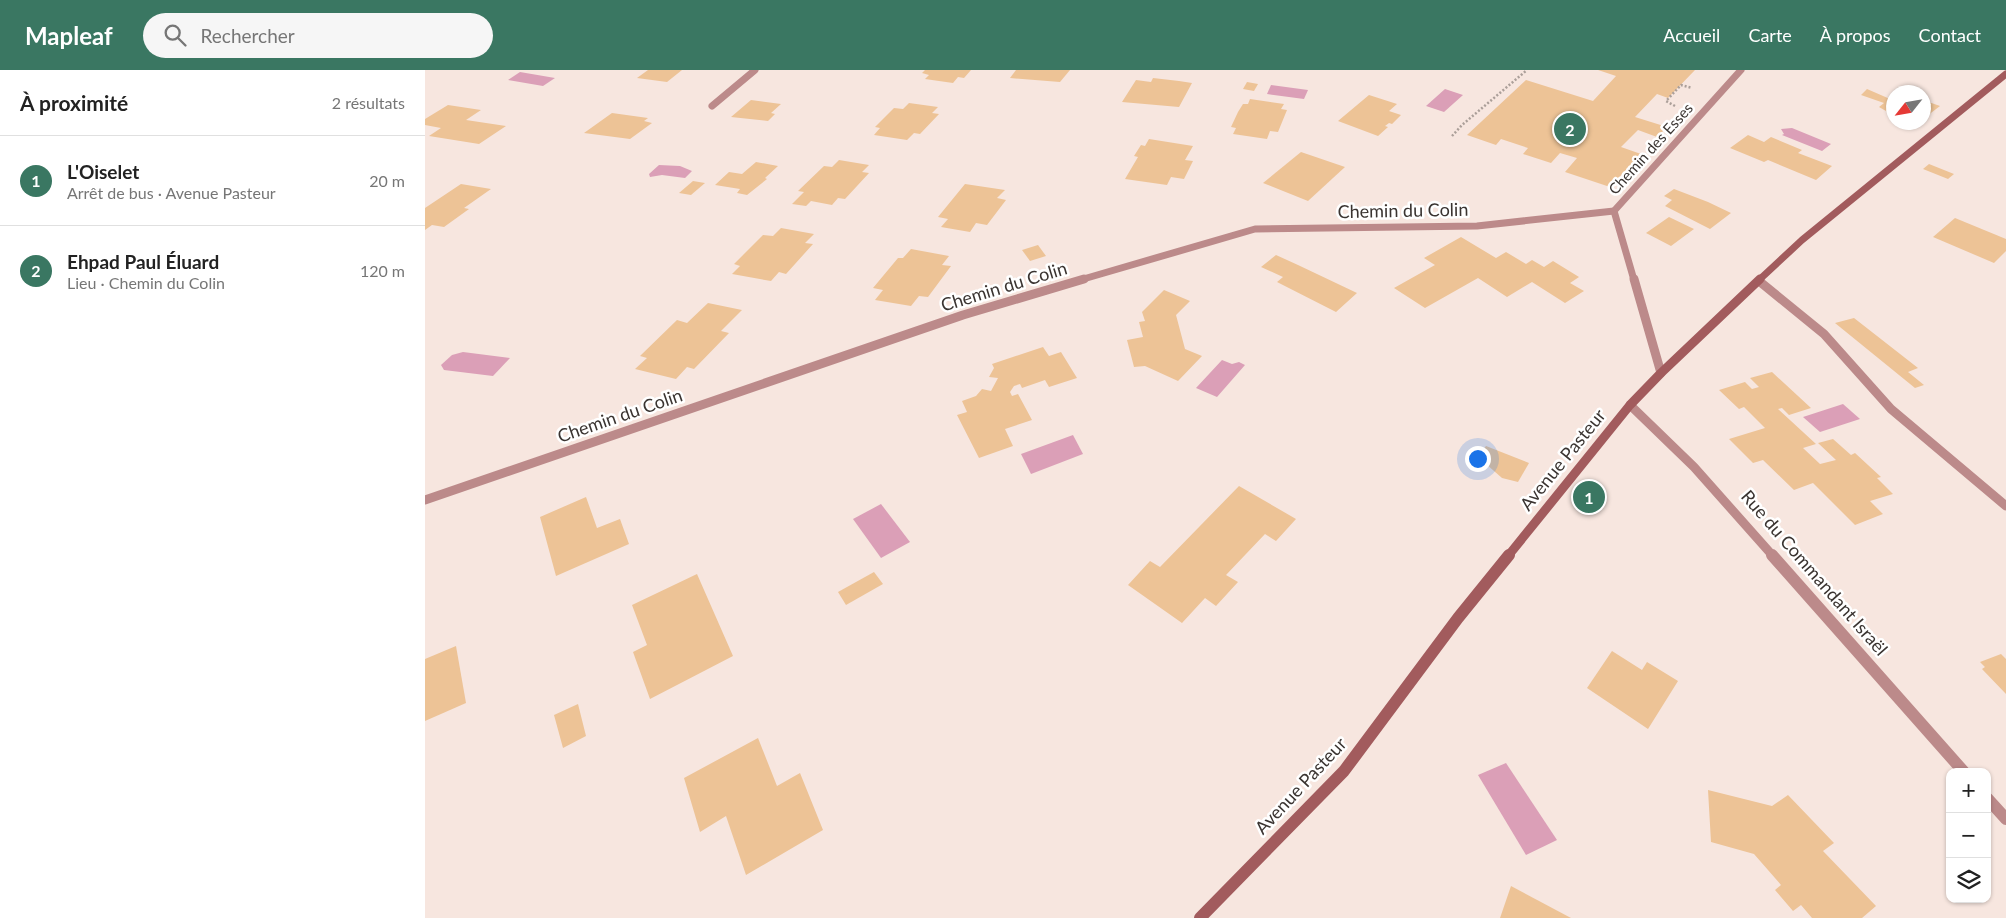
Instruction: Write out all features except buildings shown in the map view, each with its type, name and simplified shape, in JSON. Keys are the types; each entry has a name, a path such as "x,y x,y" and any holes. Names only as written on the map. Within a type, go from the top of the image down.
{"main road":[{"name":"Avenue Pasteur","path":"1200,918 1344,771 1458,618 1630,405 1661,373 1802,240 2006,74"}],"street":[{"path":"712,106 755,70"},
{"name":"Chemin des Esses","path":"1661,373 1614,211 1741,70"},
{"name":"Chemin du Colin","path":"425,500 963,315 1255,229 1477,226 1614,211"},
{"path":"1759,280 1824,334 1891,409 2006,506"},
{"name":"Rue du Commandant Israël","path":"1630,405 1694,467 1960,768"},
{"path":"1991,802 2006,819"}],"path":[{"path":"1452,136 1462,125 1527,70"}],"shaded area":[{"path":"520,72 555,78 543,86 508,80"},
{"path":"1271,85 1308,90 1304,99 1267,94"},
{"path":"1445,89 1463,95 1444,112 1426,106"},
{"path":"1792,128 1831,144 1822,151 1782,135 1784,134 1781,129"},
{"path":"659,165 680,166 692,171 685,178 662,175 650,177 649,174"},
{"path":"463,352 510,358 493,376 444,370 441,365 452,355"},
{"path":"1222,360 1232,364 1239,362 1245,365 1217,397 1196,388"},
{"path":"1843,404 1860,419 1820,432 1803,417"},
{"path":"1073,435 1083,454 1031,474 1021,454"},
{"path":"881,504 910,542 881,558 853,519"},
{"path":"1506,763 1557,840 1526,855 1478,775"}],"place":[{"name":"Ehpad Paul Éluard","path":"1570,129"},
{"name":"L'Oiselet","path":"1589,497"}]}
